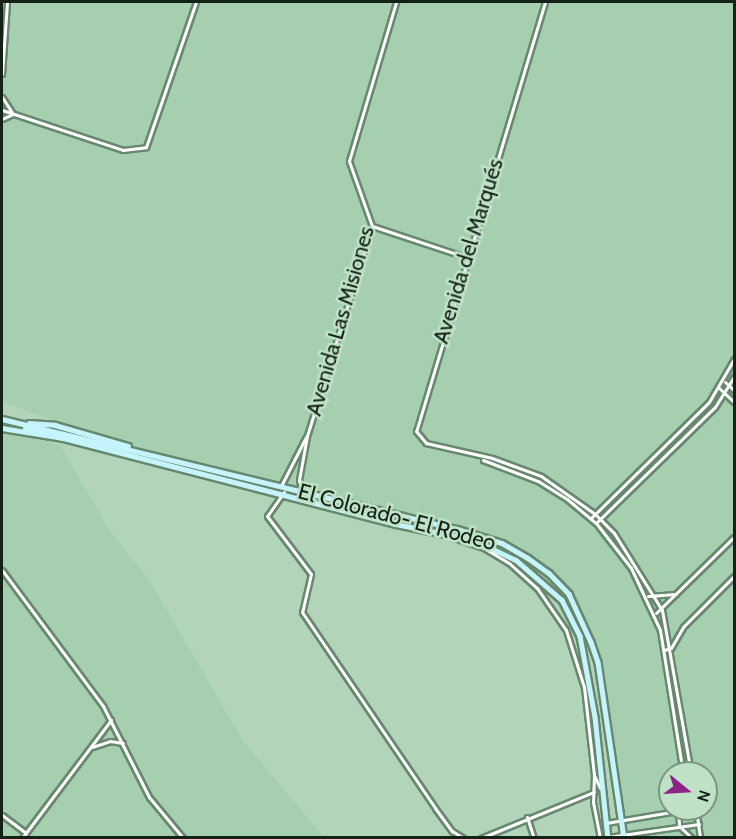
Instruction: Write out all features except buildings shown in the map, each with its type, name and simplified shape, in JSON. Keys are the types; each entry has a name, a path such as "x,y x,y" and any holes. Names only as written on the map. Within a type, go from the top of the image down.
{"main road":[{"name":"El Colorado- El Rodeo","path":"2,421 57,426 153,454 485,537 549,573 582,618 598,662 623,836"},
{"name":"El Colorado- El Rodeo","path":"2,421 447,534 498,549 516,560 543,581 571,615 585,649 600,788 608,837"},
{"path":"2,428 57,440 66,438"}],"street":[{"path":"2,74 7,2"},
{"path":"2,110 123,150 146,147 196,2"},
{"name":"Avenida Las Misiones","path":"304,492 298,480 307,436 372,226 349,161 396,2"},
{"name":"Avenida del Marqués","path":"545,2 466,257 416,430 426,443 517,466 559,487 601,519 631,557 662,610 671,648 689,761"},
{"path":"2,97 13,114"},
{"path":"2,119 13,114"},
{"path":"372,226 466,257"},
{"path":"591,518 698,413 724,381 735,359"},
{"path":"596,523 704,418 735,377"},
{"path":"724,381 735,390"},
{"path":"719,388 735,402"},
{"path":"698,413 704,418"},
{"name":"Avenida Las Misiones","path":"281,486 307,436"},
{"name":"Avenida del Marqués","path":"482,459 490,465 538,481 555,492 591,518 626,561 655,613 664,650 681,761"},
{"path":"555,492 559,487"},
{"path":"284,492 267,516 311,574 302,612 446,823 463,837"},
{"path":"447,534 484,548 509,563 537,588 561,620 583,680 600,837"},
{"path":"655,613 662,610 735,537"},
{"path":"626,561 631,557"},
{"path":"2,570 111,720 149,797 183,837"},
{"path":"637,578 643,575"},
{"path":"664,650 671,648 683,627 735,576"},
{"path":"647,596 654,594 667,597 678,594"},
{"path":"667,673 674,672"},
{"path":"22,837 111,720"},
{"path":"675,722 682,721"},
{"path":"91,748 110,741 124,743"},
{"path":"680,757 688,756"},
{"path":"594,775 600,788"},
{"path":"481,837 594,792"},
{"path":"606,823 658,814"},
{"path":"2,815 26,832"},
{"path":"527,817 534,837"},
{"path":"679,821 679,825 692,837"},
{"path":"698,821 700,837"},
{"path":"608,837 679,825 699,824"}],"shaded area":[{"path":"2,2 734,2 734,837 621,837 591,642 569,594 549,573 502,543 153,455 2,402"},
{"path":"2,430 60,445 108,528 151,583 243,741 324,837 2,838"}]}
